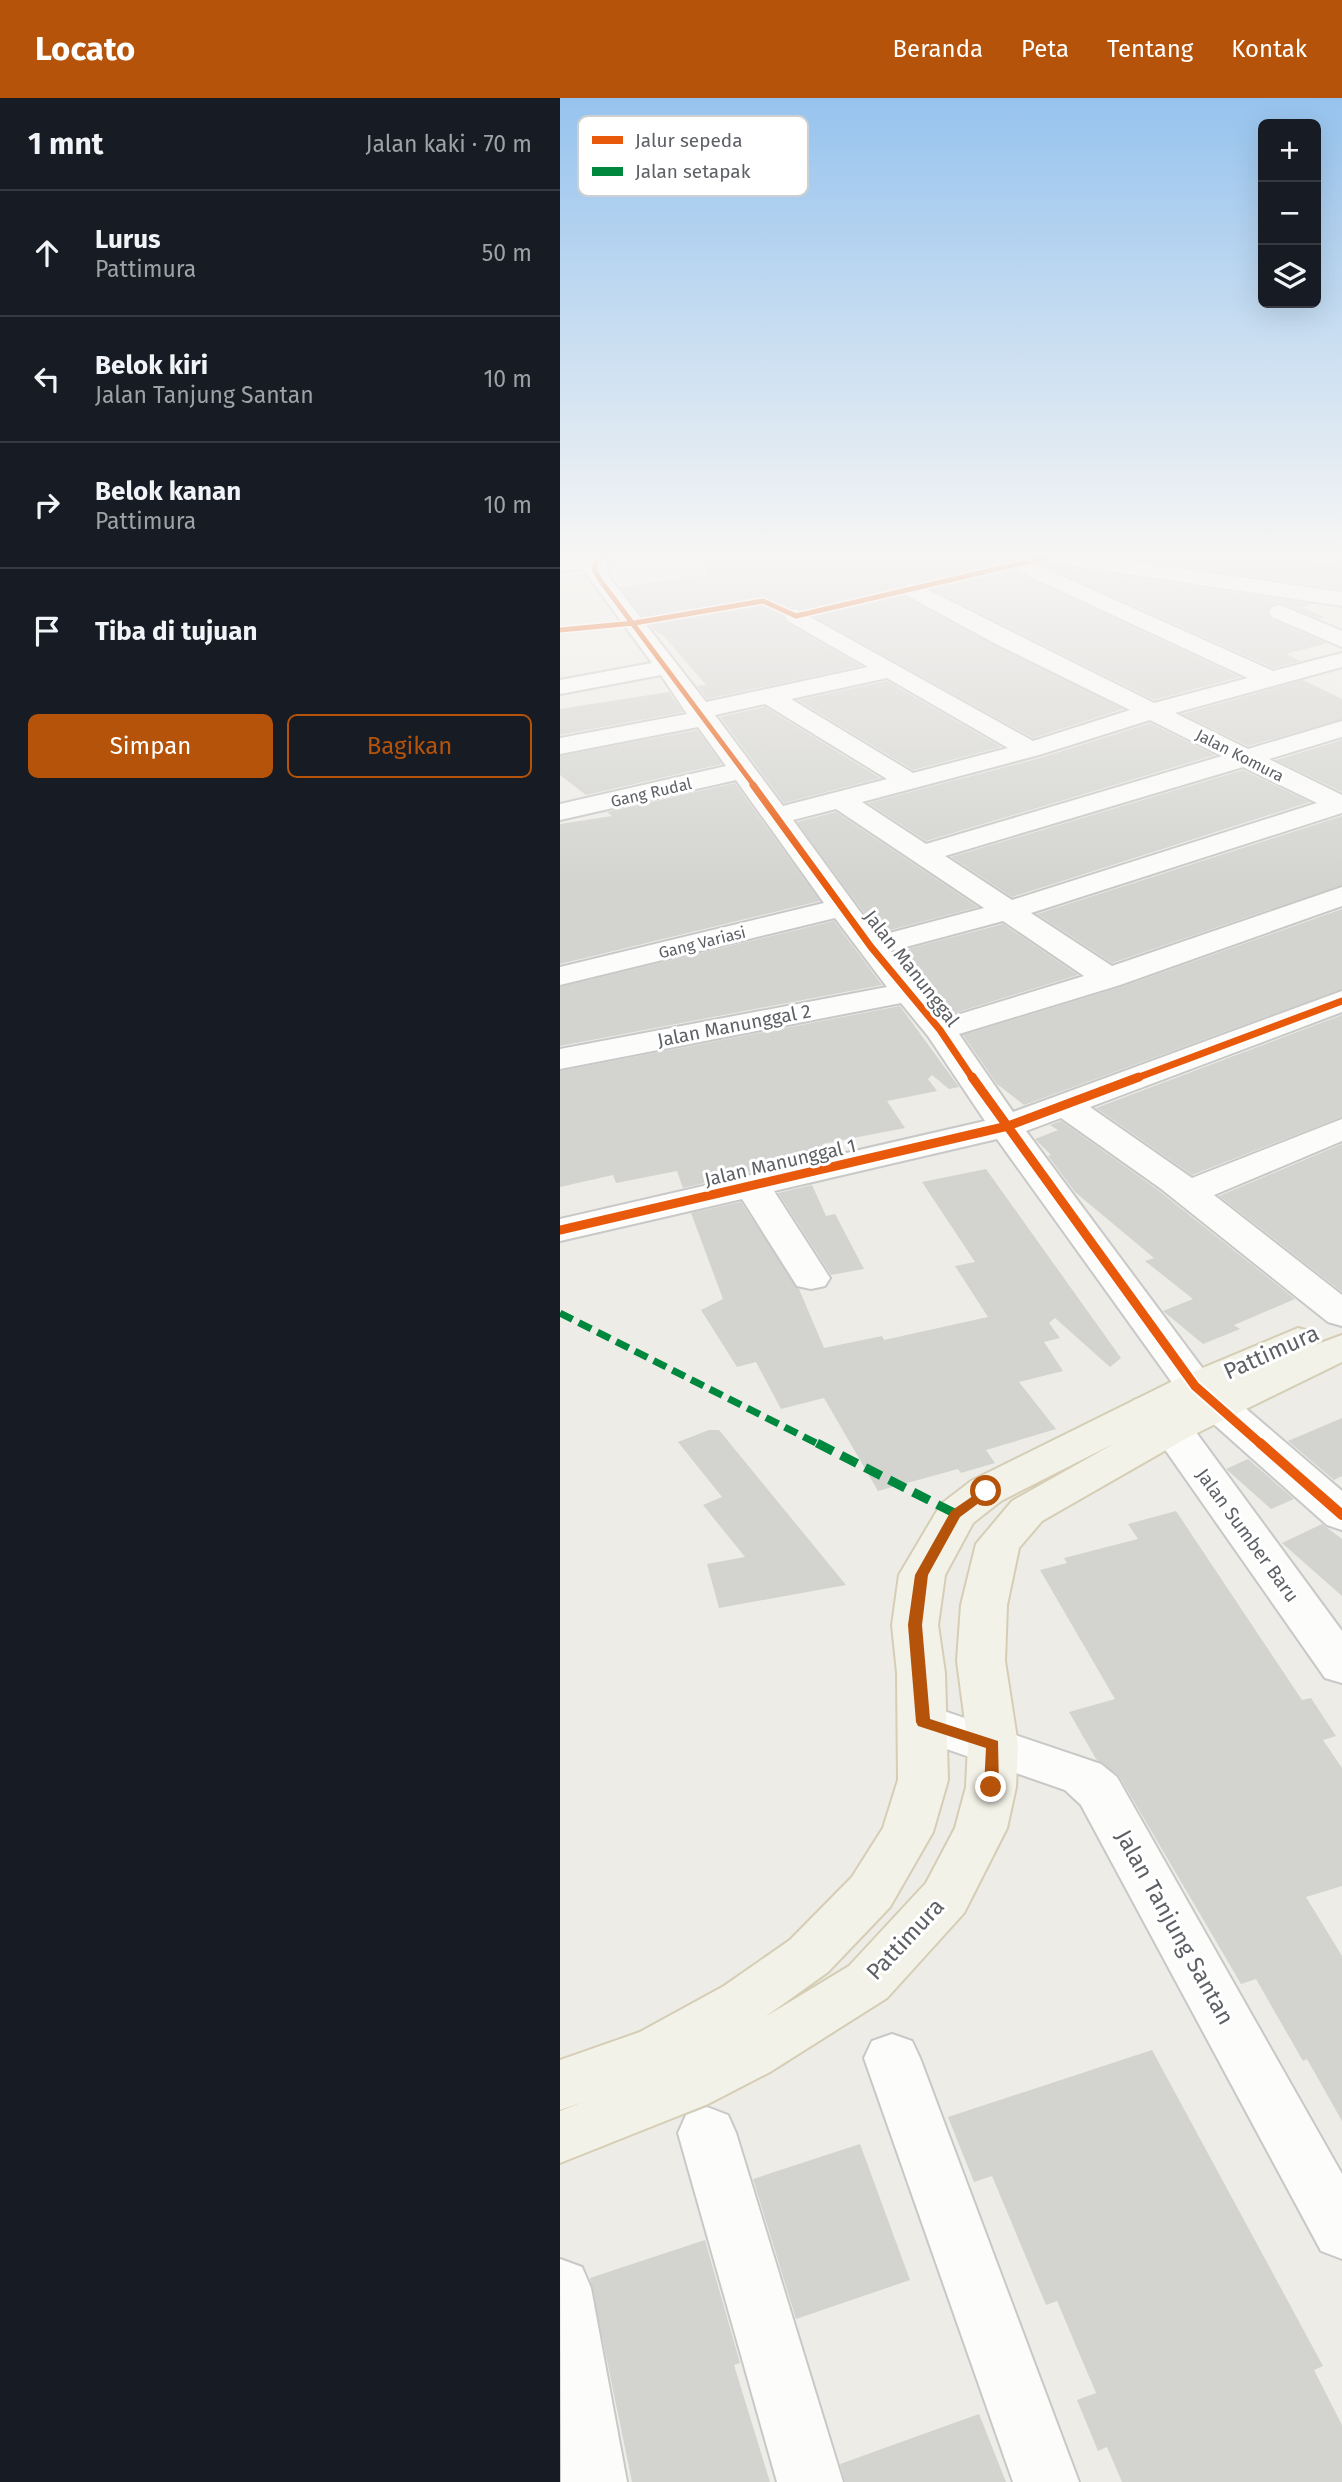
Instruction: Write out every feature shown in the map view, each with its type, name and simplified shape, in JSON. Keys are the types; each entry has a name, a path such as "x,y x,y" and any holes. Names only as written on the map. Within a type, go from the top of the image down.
{"main road":[{"name":"Pattimura","path":"560,2085 659,2050 743,2002 809,1956 871,1892 907,1832 923,1780 923,1722 915,1625 922,1575 956,1514 986,1491 1160,1419 1207,1396 1342,1320"},
{"name":"Pattimura","path":"1207,1396 1342,1347"},
{"name":"Pattimura","path":"560,2137 688,2086 750,2055 868,1982 945,1898 981,1828 991,1787 993,1745 981,1661 984,1605 998,1544 1027,1511 1160,1419"}],"street":[{"name":"Jalan Manunggal","path":"666,664 871,947 940,1030 1207,1396 1342,1515"},
{"path":"880,664 1030,750"},
{"name":"Jalan Komura","path":"1057,664 1342,805"},
{"path":"1240,664 1270,679"},
{"path":"778,816 1030,750 1154,711 1326,664"},
{"path":"560,687 668,667"},
{"path":"560,746 890,670"},
{"path":"769,696 908,781"},
{"path":"922,854 1342,729"},
{"name":"Gang Rudal","path":"560,813 743,770"},
{"path":"839,799 1109,978"},
{"path":"871,947 1008,911 1342,805"},
{"path":"940,1030 1109,978 1342,896"},
{"name":"Gang Variasi","path":"560,976 843,907"},
{"name":"Jalan Manunggal 2","path":"560,1059 909,992"},
{"name":"Jalan Manunggal 1","path":"560,1230 1008,1126 1068,1107 1342,1001"},
{"path":"1068,1107 1189,1192 1342,1314"},
{"path":"1189,1192 1342,1129"},
{"path":"753,1187 811,1278"},
{"name":"Jalan Sumber Baru","path":"1160,1419 1342,1666"},
{"name":"Jalan Tanjung Santan","path":"923,1722 1083,1777 1099,1791 1342,2231"},
{"path":"892,2058 1046,2482"},
{"path":"707,2133 810,2482"},
{"path":"560,2288 594,2482"}],"building":[{"path":"688,664 861,666 707,699 697,686 706,685"},
{"path":"900,664 1036,664 1123,709 1033,738"},
{"path":"1082,664 1213,664 1240,677 1154,700"},
{"path":"1265,664 1288,664 1273,668"},
{"path":"1303,680 1342,699 1342,719 1248,746 1182,714"},
{"path":"887,681 1001,747 913,770 798,700"},
{"path":"669,692 683,712 560,735 560,709"},
{"path":"765,707 880,778 784,803 720,717"},
{"path":"1150,723 1215,755 926,841 868,803 1040,758"},
{"path":"697,730 722,764 586,795 560,775 560,756"},
{"path":"1342,740 1342,792 1276,760"},
{"path":"1243,770 1310,802 1012,897 951,857"},
{"path":"735,783 820,901 560,964 560,824 612,816 607,812"},
{"path":"836,812 978,907 879,933 797,822"},
{"path":"1342,816 1342,885 1112,963 1037,914"},
{"path":"1342,909 1342,989 1024,1105 997,1084 963,1035 1121,987"},
{"path":"834,921 882,985 560,1046 560,987"},
{"path":"1003,924 1078,975 948,1015 896,952"},
{"path":"900,1006 959,1087 949,1089 932,1075 928,1079 937,1091 887,1101 905,1128 822,1144 826,1151 799,1156 801,1161 683,1188 677,1171 616,1183 613,1175 560,1187 560,1071"},
{"path":"1342,1015 1342,1117 1192,1175 1096,1108"},
{"path":"1061,1121 1158,1190 1295,1299 1234,1325 1240,1329 1203,1344 1163,1311 1193,1299 1145,1261 1154,1258 1075,1192 1048,1156 1051,1155 1035,1139 1058,1130 1050,1125"},
{"path":"1342,1144 1342,1292 1219,1196"},
{"path":"986,1169 1121,1358 1110,1367 1055,1318 1049,1323 1060,1338 1044,1342 1063,1371 1019,1382 1056,1429 986,1450 995,1463 961,1473 958,1469 878,1491 824,1398 781,1409 756,1362 737,1367 701,1310 723,1299 691,1213 741,1202 799,1289 824,1348 882,1336 884,1340 988,1317 955,1266 975,1262 922,1182"},
{"path":"812,1185 826,1216 835,1214 864,1269 831,1275 778,1193"},
{"path":"1342,1418 1342,1476 1334,1480 1288,1441"},
{"path":"709,1430 719,1430 846,1585 719,1608 707,1564 745,1557 703,1505 722,1497 678,1442"},
{"path":"1248,1459 1294,1499 1271,1509 1226,1469"},
{"path":"1176,1511 1302,1700 1311,1698 1336,1736 1323,1740 1342,1768 1342,1886 1306,1897 1342,1956 1342,2121 1307,2059 1303,2061 1256,1979 1241,1984 1119,1776 1096,1759 1069,1712 1115,1699 1040,1570 1067,1563 1064,1558 1138,1539 1128,1524"},
{"path":"1322,1524 1342,1539 1342,1596 1282,1543"},
{"path":"1152,2050 1323,2366 1314,2370 1342,2425 1342,2482 1122,2482 1107,2447 1098,2451 1077,2400 1096,2393 1057,2301 1046,2305 992,2176 974,2182 948,2117"},
{"path":"860,2144 910,2280 796,2319 753,2179"},
{"path":"705,2240 740,2363 734,2365 770,2482 632,2482 590,2278"},
{"path":"979,2414 1006,2482 845,2482 840,2464"}],"marked path":[{"path":"560,1313 956,1514"}],"cycle path":[{"path":"666,664 871,947 940,1030 1014,1139 1195,1386 1342,1515"},
{"path":"560,1230 1008,1126 1342,1001"}],"route":[{"path":"986,1491 956,1514 943,1534 922,1575 915,1625 923,1722 993,1745 991,1787"}]}
